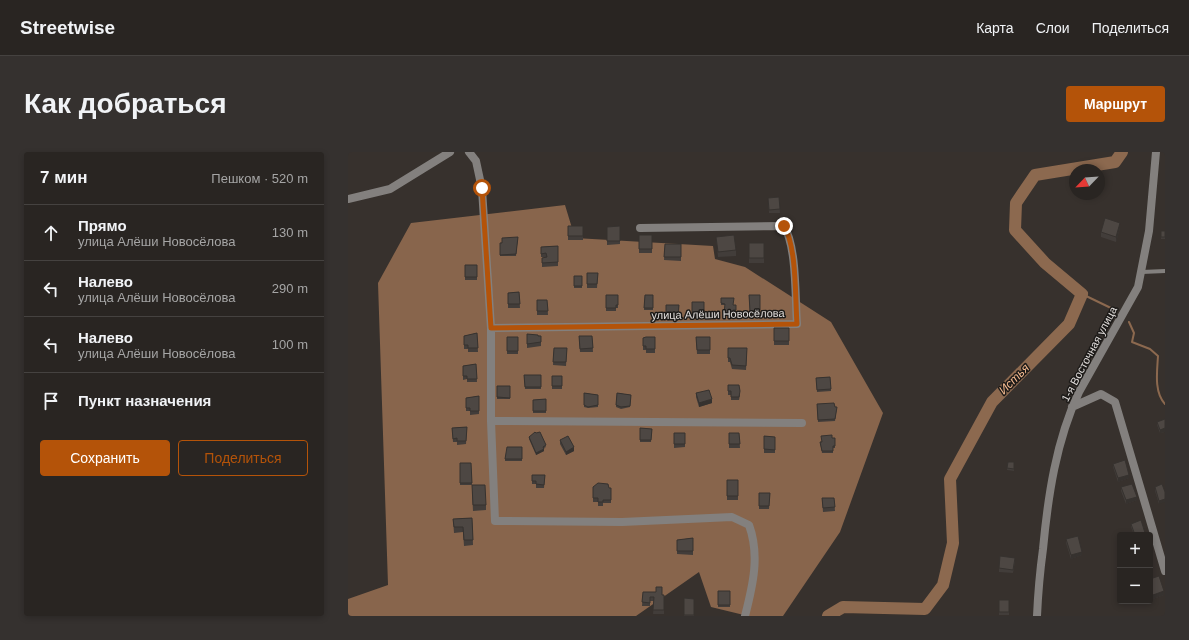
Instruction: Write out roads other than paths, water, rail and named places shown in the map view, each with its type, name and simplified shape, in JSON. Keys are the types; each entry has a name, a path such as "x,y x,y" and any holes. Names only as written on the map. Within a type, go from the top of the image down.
{"street":[{"path":"348,199 390,189 450,152"},
{"path":"469,152 476,161 482,188 491,328 491,421 495,521 622,522 732,517 749,525 756,551 751,593 745,616"},
{"name":"1-я Восточная улица","path":"1037,616 1047,509 1057,458 1072,407 1138,286 1149,231 1156,152"},
{"name":"улица Алёши Новосёлова","path":"491,328 797,324 792,253 788,232 784,226 640,228"},
{"path":"1072,407 1101,394 1115,402 1165,571"},
{"path":"491,421 802,423"}],"lane":[{"path":"1142,272 1165,271"}],"waterway":[{"name":"Истья","path":"828,616 843,607 925,609 943,585 953,543 950,479 992,402 1069,324 1082,294 1045,263 1015,230 1016,203 1035,175 1115,162 1122,152"},
{"path":"1082,294 1115,310"},
{"path":"1129,322 1134,333 1132,342 1150,349 1158,356 1158,388 1159,394 1165,404"}]}
